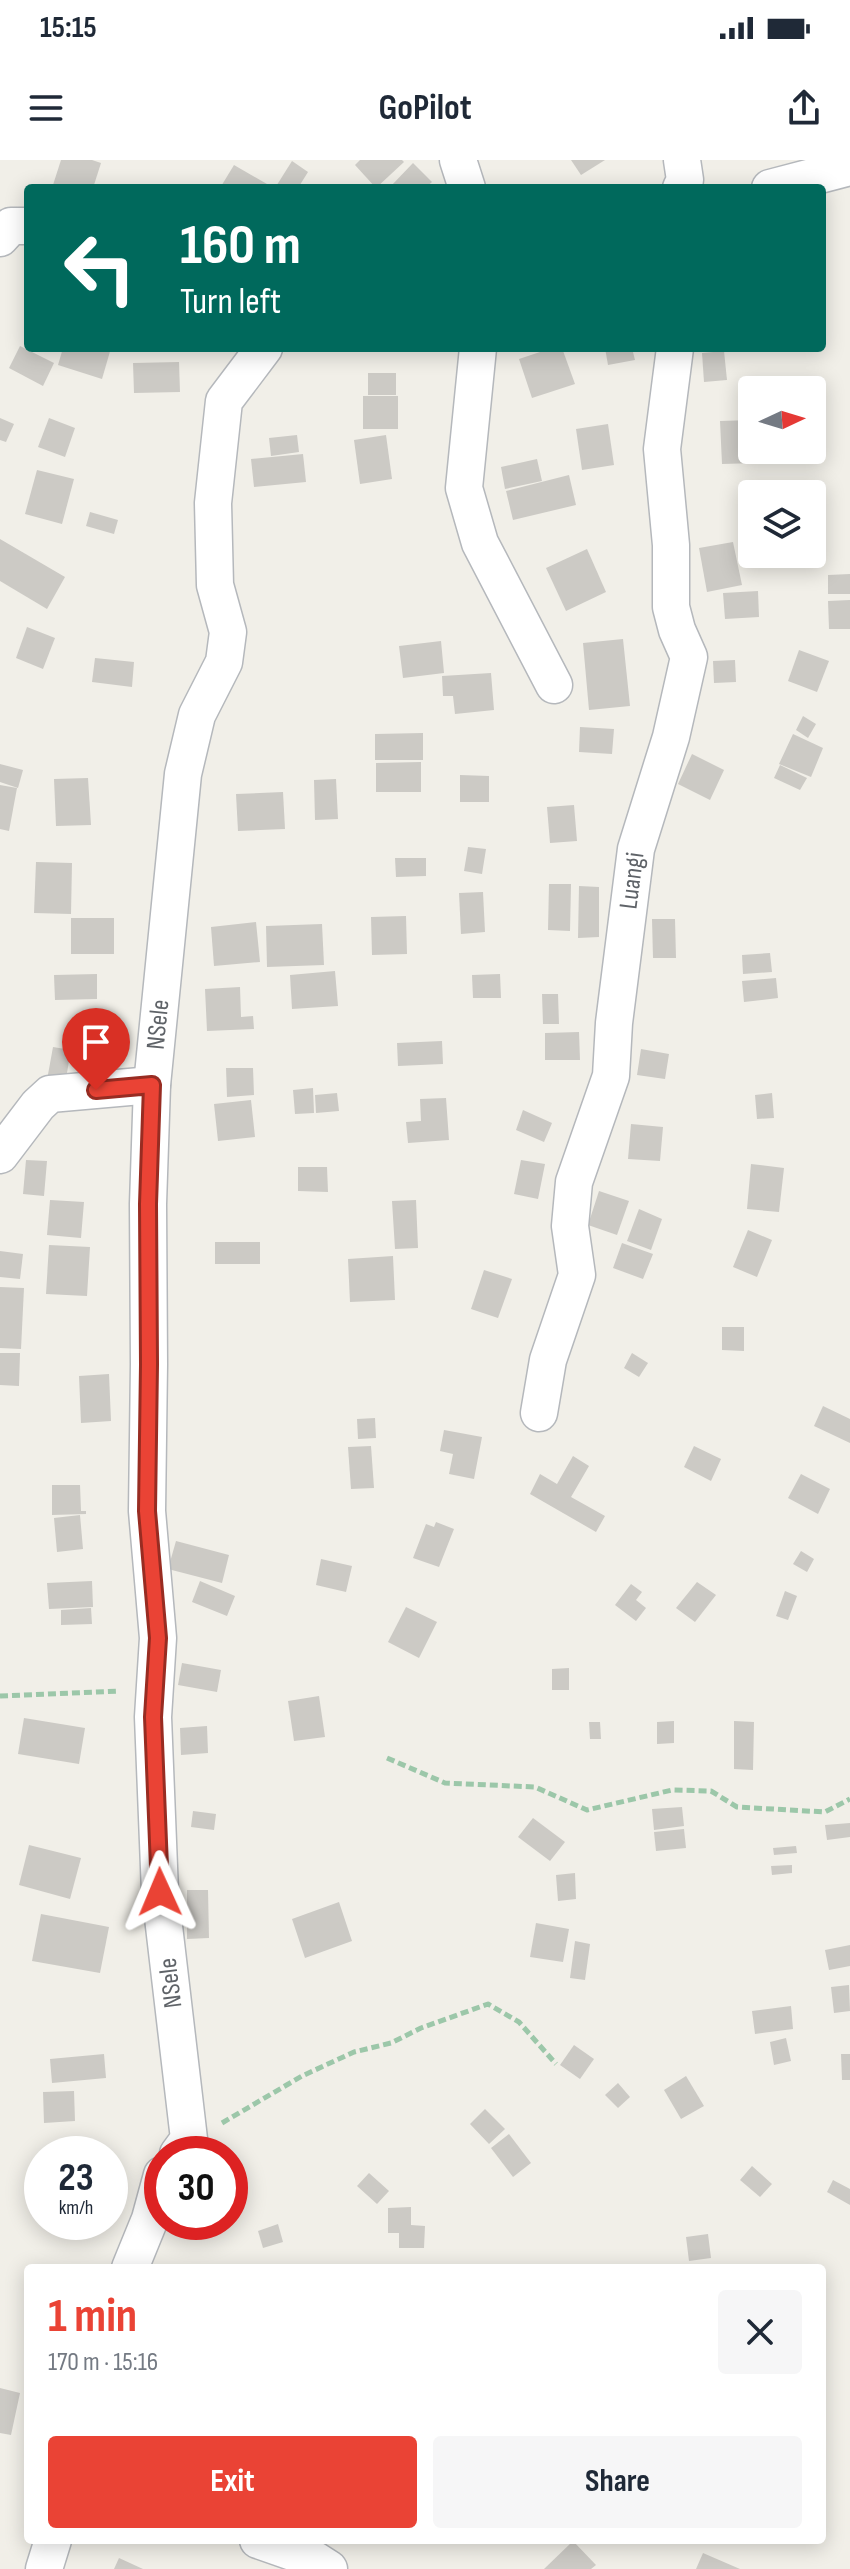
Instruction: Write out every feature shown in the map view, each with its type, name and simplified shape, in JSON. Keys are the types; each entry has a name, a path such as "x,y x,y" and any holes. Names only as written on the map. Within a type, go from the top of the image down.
{"street":[{"path":"458,160 466,184"},
{"path":"682,160 683,184"},
{"path":"785,184 850,167"},
{"path":"0,238 11,226 24,226"},
{"name":"NSele","path":"182,2136 160,1892 153,1717 158,1638 147,1511 148,1204 152,1085 183,774 197,715 224,662 228,632 215,585 213,503 224,401 261,352"},
{"path":"478,352 464,488 480,543 554,685"},
{"name":"Luangi","path":"539,1413 548,1360 577,1275 570,1226 574,1182 611,1076 614,1023 636,849 671,737 689,657 671,607 671,545 662,449 674,352"},
{"path":"0,1155 50,1094 152,1085"},
{"path":"132,2264 144,2234"},
{"path":"44,2569 52,2544"},
{"path":"269,2544 315,2560 329,2569"}],"path":[{"path":"0,1696 157,1689"},
{"path":"387,1758 445,1783 535,1787 587,1810 672,1790 711,1791 737,1807 825,1812 850,1799"},
{"path":"201,2136 250,2104 354,2052 391,2043 421,2028 488,2004 519,2022 556,2064"}],"building":[{"path":"61,160 101,163 94,184 53,184"},
{"path":"360,160 404,162 380,184 372,184 355,165"},
{"path":"571,160 605,160 581,175"},
{"path":"292,161 308,172 300,184 278,184"},
{"path":"413,163 432,182 430,184 393,184"},
{"path":"234,165 267,184 222,184"},
{"path":"20,346 24,352 32,352 54,363 43,386 9,368"},
{"path":"62,352 110,352 102,379 58,365"},
{"path":"540,352 563,352 575,384 532,398 519,359"},
{"path":"606,352 633,352 635,360 608,365"},
{"path":"724,352 727,380 704,382 702,353"},
{"path":"179,362 180,392 134,393 133,363"},
{"path":"368,373 396,373 396,395 368,395"},
{"path":"363,396 398,396 398,429 363,429"},
{"path":"0,418 14,424 6,442 0,440"},
{"path":"49,418 75,428 65,457 38,447"},
{"path":"738,420 738,464 722,464 720,421"},
{"path":"608,424 614,465 582,470 576,429"},
{"path":"297,435 299,452 271,456 269,438"},
{"path":"386,435 392,479 360,484 354,440"},
{"path":"303,454 306,482 254,487 251,459"},
{"path":"537,459 542,481 505,489 501,467"},
{"path":"37,470 74,479 62,524 25,514"},
{"path":"569,475 576,505 513,520 506,491"},
{"path":"90,512 118,520 114,534 86,526"},
{"path":"0,539 65,577 47,609 0,581"},
{"path":"733,542 742,585 707,592 699,548"},
{"path":"587,549 606,592 566,611 546,568"},
{"path":"850,574 850,594 828,594 828,575"},
{"path":"758,591 759,617 725,619 723,593"},
{"path":"850,600 850,629 829,629 828,601"},
{"path":"27,627 55,638 43,669 16,658"},
{"path":"623,639 630,706 589,710 583,643"},
{"path":"441,641 444,673 403,678 399,646"},
{"path":"799,650 829,661 817,692 788,681"},
{"path":"95,658 134,662 132,687 92,682"},
{"path":"735,660 736,682 714,683 713,661"},
{"path":"491,673 494,710 455,714 453,696 443,696 442,676"},
{"path":"803,716 816,724 808,738 796,730"},
{"path":"580,727 614,729 612,754 579,752"},
{"path":"423,733 423,760 375,760 375,734"},
{"path":"793,734 823,748 811,777 779,764"},
{"path":"692,754 724,770 710,800 678,784"},
{"path":"421,762 421,792 376,792 376,763"},
{"path":"0,764 23,770 18,788 0,782"},
{"path":"780,765 807,778 800,790 774,778"},
{"path":"460,775 489,776 489,802 460,802"},
{"path":"88,778 91,825 56,826 54,779"},
{"path":"336,779 338,819 315,820 314,780"},
{"path":"0,785 17,788 9,831 0,829"},
{"path":"283,792 285,829 238,831 236,794"},
{"path":"574,805 577,841 550,843 547,807"},
{"path":"468,847 486,849 482,874 464,871"},
{"path":"395,858 426,858 426,876 396,877"},
{"path":"36,862 72,863 71,914 34,913"},
{"path":"549,884 571,884 570,931 548,930"},
{"path":"579,886 599,887 599,937 578,938"},
{"path":"483,892 485,932 461,934 459,893"},
{"path":"406,916 407,954 372,955 371,917"},
{"path":"71,918 114,918 114,954 71,954"},
{"path":"652,919 675,919 676,958 653,958"},
{"path":"256,922 260,962 214,966 211,927"},
{"path":"322,924 324,965 267,967 266,926"},
{"path":"770,953 772,972 743,974 742,955"},
{"path":"335,971 338,1006 292,1009 290,975"},
{"path":"97,974 97,999 55,1000 54,975"},
{"path":"500,974 501,998 473,998 472,975"},
{"path":"776,978 778,998 744,1002 742,981"},
{"path":"240,987 241,1017 253,1016 254,1029 207,1031 205,989"},
{"path":"542,994 558,994 559,1024 543,1024"},
{"path":"579,1032 580,1060 545,1060 545,1033"},
{"path":"442,1041 443,1064 398,1066 397,1043"},
{"path":"53,1047 71,1050 65,1084 47,1080"},
{"path":"641,1049 669,1054 665,1079 637,1075"},
{"path":"226,1068 253,1068 254,1095 227,1097"},
{"path":"313,1088 314,1113 295,1114 293,1090"},
{"path":"337,1093 339,1111 316,1113 315,1095"},
{"path":"772,1093 774,1118 757,1119 755,1095"},
{"path":"446,1098 449,1140 408,1143 406,1122 421,1121 420,1099"},
{"path":"251,1100 255,1137 218,1141 214,1104"},
{"path":"523,1110 552,1123 544,1142 516,1130"},
{"path":"631,1124 663,1127 660,1161 628,1159"},
{"path":"26,1160 47,1161 44,1196 23,1194"},
{"path":"521,1160 545,1164 538,1199 514,1194"},
{"path":"751,1164 784,1168 779,1212 747,1209"},
{"path":"298,1167 327,1167 328,1192 298,1191"},
{"path":"599,1191 629,1201 617,1235 588,1225"},
{"path":"50,1200 84,1202 81,1238 47,1235"},
{"path":"416,1200 418,1248 395,1249 392,1201"},
{"path":"639,1209 662,1219 651,1250 627,1241"},
{"path":"748,1230 772,1240 757,1277 733,1267"},
{"path":"215,1242 260,1242 260,1264 215,1264"},
{"path":"622,1243 653,1254 643,1279 613,1268"},
{"path":"49,1245 90,1247 87,1296 46,1294"},
{"path":"0,1251 23,1254 20,1279 0,1277"},
{"path":"393,1256 395,1300 350,1302 348,1259"},
{"path":"484,1270 512,1279 498,1318 471,1309"},
{"path":"0,1287 24,1288 21,1349 0,1348"},
{"path":"722,1327 744,1327 744,1351 722,1350"},
{"path":"0,1353 20,1353 19,1386 0,1385"},
{"path":"632,1353 648,1363 639,1377 624,1368"},
{"path":"109,1374 111,1421 81,1423 79,1376"},
{"path":"823,1406 850,1419 850,1443 814,1426"},
{"path":"375,1418 376,1438 358,1439 357,1419"},
{"path":"444,1430 482,1437 474,1479 449,1474 453,1454 440,1451"},
{"path":"371,1446 374,1488 351,1489 348,1447"},
{"path":"694,1446 721,1459 711,1481 684,1467"},
{"path":"573,1456 589,1466 571,1497 605,1516 596,1532 530,1494 540,1474 557,1484"},
{"path":"801,1474 830,1489 818,1514 788,1498"},
{"path":"52,1485 80,1485 81,1511 86,1511 86,1514 52,1515"},
{"path":"80,1515 83,1549 57,1552 54,1518"},
{"path":"436,1522 454,1529 439,1567 413,1558 426,1524 434,1527"},
{"path":"176,1541 229,1555 222,1583 168,1569"},
{"path":"801,1551 814,1559 807,1572 793,1564"},
{"path":"321,1559 352,1566 346,1592 316,1585"},
{"path":"92,1581 93,1607 49,1609 47,1583"},
{"path":"200,1581 235,1596 227,1616 192,1602"},
{"path":"697,1582 716,1595 695,1622 676,1608"},
{"path":"631,1584 642,1592 636,1600 646,1608 636,1621 615,1605"},
{"path":"785,1591 797,1596 788,1620 776,1616"},
{"path":"406,1607 437,1622 419,1658 388,1642"},
{"path":"91,1608 92,1624 61,1625 61,1610"},
{"path":"182,1663 221,1670 217,1692 178,1685"},
{"path":"569,1668 569,1690 552,1690 552,1669"},
{"path":"319,1696 325,1737 294,1741 288,1701"},
{"path":"24,1718 85,1728 79,1764 18,1754"},
{"path":"674,1721 674,1743 657,1744 657,1722"},
{"path":"734,1721 754,1722 753,1770 734,1769"},
{"path":"589,1722 600,1722 601,1739 590,1739"},
{"path":"207,1726 208,1753 181,1755 180,1728"},
{"path":"682,1807 684,1826 654,1830 652,1809"},
{"path":"193,1811 216,1814 214,1830 191,1827"},
{"path":"533,1818 565,1842 550,1861 518,1837"},
{"path":"850,1823 850,1837 827,1840 825,1825"},
{"path":"684,1829 686,1848 656,1851 654,1832"},
{"path":"29,1845 81,1858 70,1899 19,1885"},
{"path":"796,1846 797,1853 774,1855 773,1848"},
{"path":"792,1865 792,1873 772,1875 771,1866"},
{"path":"575,1873 576,1899 558,1901 556,1875"},
{"path":"187,1890 208,1890 209,1938 187,1939"},
{"path":"339,1902 352,1941 305,1958 292,1919"},
{"path":"41,1914 109,1927 100,1973 32,1961"},
{"path":"536,1923 569,1929 563,1962 530,1957"},
{"path":"575,1941 590,1944 585,1980 570,1978"},
{"path":"850,1945 850,1966 829,1970 825,1950"},
{"path":"849,1985 850,2011 834,2013 831,1987"},
{"path":"791,2006 793,2029 755,2034 752,2011"},
{"path":"786,2038 791,2061 774,2065 770,2042"},
{"path":"574,2045 594,2059 580,2079 560,2065"},
{"path":"104,2054 106,2078 52,2083 50,2059"},
{"path":"841,2054 850,2054 850,2080 842,2080"},
{"path":"686,2076 704,2106 681,2119 664,2090"},
{"path":"618,2083 630,2097 618,2108 605,2095"},
{"path":"74,2091 75,2121 44,2123 43,2092"},
{"path":"485,2109 505,2129 489,2144 470,2124"},
{"path":"509,2134 531,2163 513,2177 491,2148"},
{"path":"752,2166 772,2184 760,2197 740,2180"},
{"path":"369,2173 389,2191 377,2204 357,2186"},
{"path":"833,2180 850,2189 850,2205 827,2192"},
{"path":"411,2207 411,2225 425,2226 424,2248 399,2248 399,2233 388,2233 388,2208"},
{"path":"278,2224 283,2242 263,2248 258,2231"},
{"path":"708,2234 711,2258 689,2261 686,2237"},
{"path":"0,2388 20,2393 11,2435 0,2433"},
{"path":"570,2544 576,2544 596,2565 591,2569 544,2569"},
{"path":"703,2553 740,2569 696,2569"},
{"path":"119,2558 143,2569 114,2569"}],"route":[{"path":"96,1090 152,1085 148,1204 147,1511 158,1638 153,1717 160,1892"}]}
